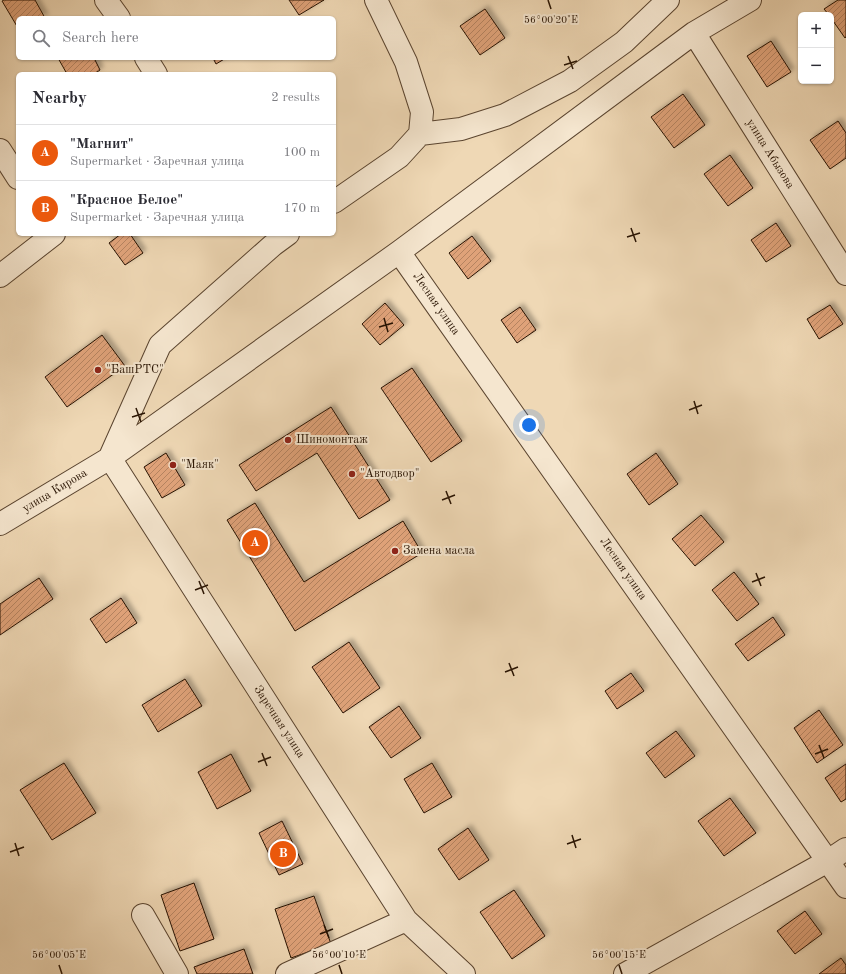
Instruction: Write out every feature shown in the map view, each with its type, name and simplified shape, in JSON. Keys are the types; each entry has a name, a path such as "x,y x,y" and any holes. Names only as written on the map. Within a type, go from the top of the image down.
{"street":[{"path":"106,0 118,16"},
{"path":"336,201 399,157 420,134 422,112 406,62 376,0"},
{"path":"420,134 460,129 505,115 570,81 624,42 668,0"},
{"name":"улица Кирова","path":"0,524 110,458 399,252 694,33 750,0"},
{"name":"улица Абызова","path":"694,33 846,274"},
{"path":"147,60 155,72"},
{"path":"0,150 16,175"},
{"path":"0,276 51,236"},
{"path":"110,458 160,345 276,238"},
{"name":"Лесная улица","path":"399,252 846,887"},
{"name":"Заречная улица","path":"110,458 406,920 458,972"},
{"path":"625,974 828,861 846,849"},
{"path":"143,916 177,974"},
{"path":"287,974 406,920"}],"building":[{"path":"35,0 44,16 16,16 16,25 2,1"},
{"path":"289,0 324,0 299,15"},
{"path":"838,0 846,0 845,38 834,22 834,12 826,12 824,9"},
{"path":"485,9 505,38 480,55 460,26"},
{"path":"771,41 791,72 767,87 747,56"},
{"path":"59,60 95,60 100,70 97,72 66,72"},
{"path":"214,60 223,60 216,64"},
{"path":"683,94 705,125 674,148 651,117"},
{"path":"838,121 846,133 846,158 830,169 810,140"},
{"path":"730,155 753,188 728,206 704,174"},
{"path":"776,223 791,246 766,262 751,240"},
{"path":"118,236 131,236 143,253 125,265 109,243"},
{"path":"472,236 491,261 468,279 449,253"},
{"path":"385,303 404,325 380,345 362,324"},
{"path":"830,305 843,324 819,339 807,319"},
{"path":"520,307 536,330 517,343 501,320"},
{"path":"102,335 125,366 67,407 45,377"},
{"path":"412,368 462,441 431,462 381,388"},
{"path":"331,407 390,500 359,519 317,453 256,491 239,465"},
{"path":"166,453 185,485 162,498 144,467"},
{"path":"656,453 678,484 649,505 627,474"},
{"path":"255,503 304,582 403,521 422,553 295,631 227,520"},
{"path":"701,515 724,542 695,566 672,539"},
{"path":"734,572 759,604 737,621 712,590"},
{"path":"39,578 53,599 0,635 0,604"},
{"path":"121,598 137,623 106,643 90,619"},
{"path":"773,617 785,635 748,661 735,644"},
{"path":"349,642 380,688 343,713 312,667"},
{"path":"631,673 644,691 617,709 605,691"},
{"path":"185,679 202,706 158,732 142,705"},
{"path":"399,706 421,738 391,758 369,727"},
{"path":"819,710 843,745 817,763 794,728"},
{"path":"676,731 695,756 665,778 646,753"},
{"path":"231,754 251,791 217,809 198,772"},
{"path":"64,763 96,813 52,840 20,790"},
{"path":"432,763 452,797 424,813 404,779"},
{"path":"846,764 846,799 841,802 825,778"},
{"path":"730,798 756,833 724,856 698,821"},
{"path":"282,821 303,864 279,875 259,833"},
{"path":"468,828 489,860 459,880 438,849"},
{"path":"194,883 214,939 180,951 161,895"},
{"path":"514,890 545,936 512,959 480,912"},
{"path":"314,896 331,944 291,958 275,909"},
{"path":"805,911 822,934 795,954 777,931"},
{"path":"244,949 253,974 197,974 194,967"},
{"path":"841,958 846,965 846,974 819,974"}],"place":[{"name":"\"БашРТС\"","path":"98,370"},
{"name":"Шиномонтаж","path":"288,440"},
{"name":"\"Маяк\"","path":"173,465"},
{"name":"\"Автодвор\"","path":"352,474"},
{"name":"\"Магнит\"","path":"255,543"},
{"name":"Замена масла","path":"395,551"},
{"name":"\"Красное Белое\"","path":"283,854"}]}
